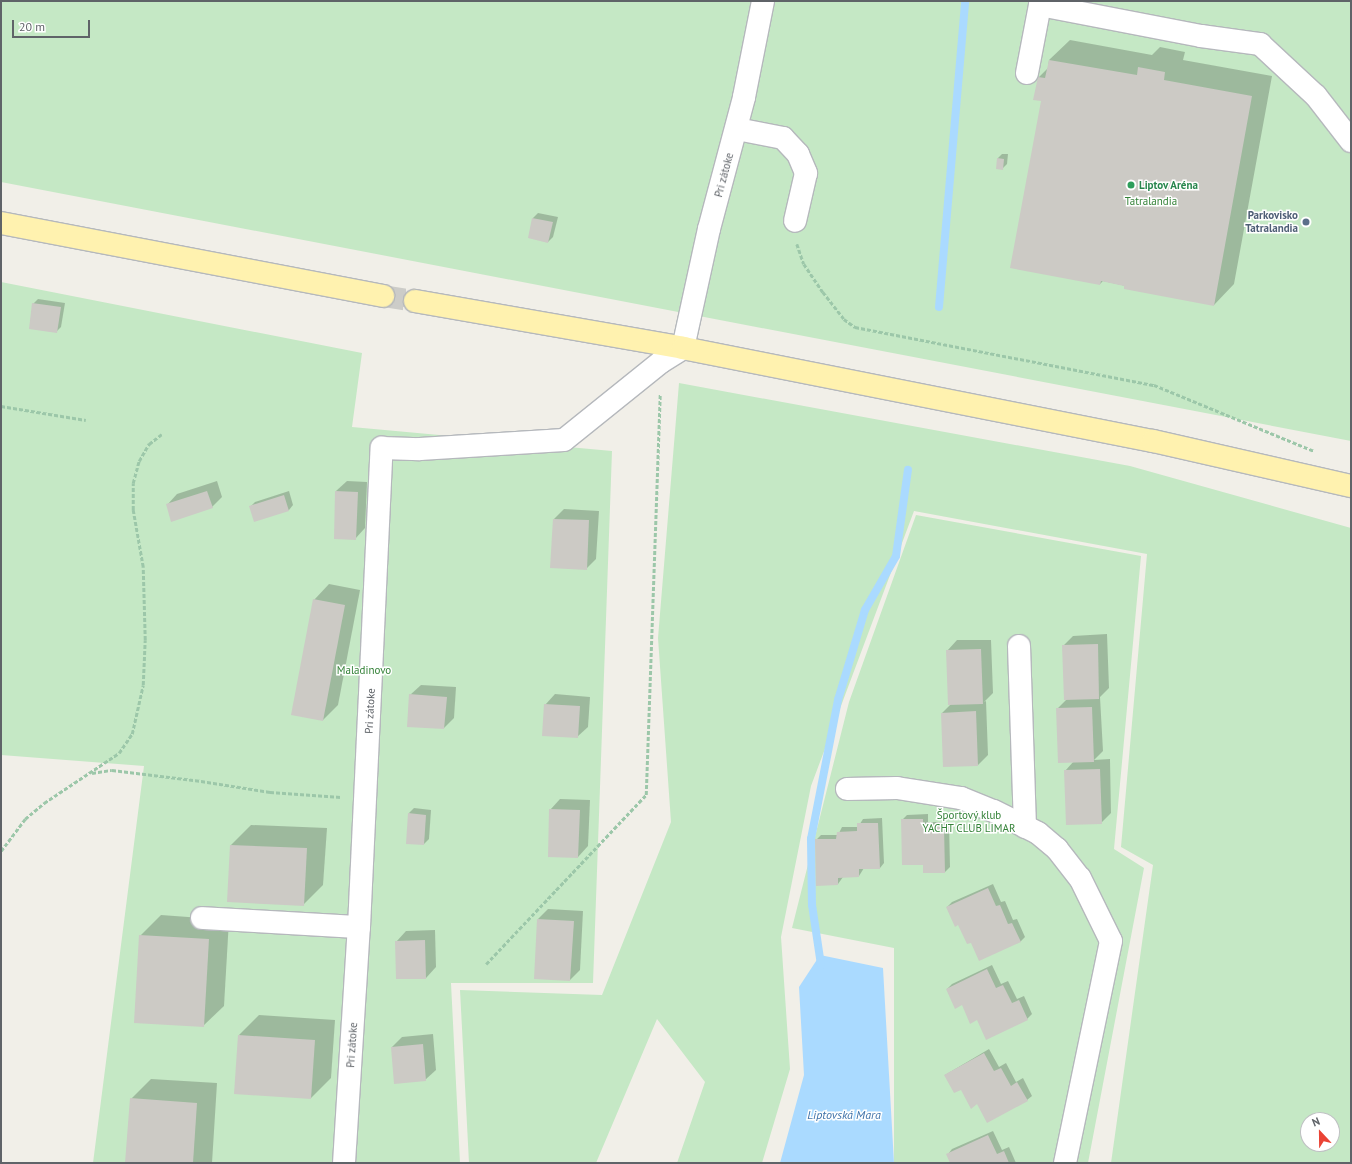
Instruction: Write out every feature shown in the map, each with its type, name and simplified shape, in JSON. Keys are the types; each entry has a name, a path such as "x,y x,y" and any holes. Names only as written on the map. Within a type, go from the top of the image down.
{"main road":[{"path":"1,223 383,296"},
{"path":"415,301 684,348 1153,441 1351,486"}],"street":[{"name":"Pri zátoke","path":"684,348 709,229 737,129 763,1"},
{"path":"1028,73 1040,5 1201,36 1260,44 1316,96 1351,141"},
{"path":"737,129 783,138 798,154 806,173 795,221"},
{"path":"661,362 684,348"},
{"name":"Pri zátoke","path":"344,1163 359,927 382,448 420,449 564,440 661,362"},
{"path":"1019,646 1025,826"},
{"path":"847,789 897,788 961,798 1025,826 1057,849 1080,878 1110,941 1065,1163"},
{"path":"202,918 359,927"}],"path":[{"path":"795,221 798,249 804,264 844,319 855,327 1154,385 1321,453"},
{"path":"486,964 646,795 661,362"},
{"path":"1,406 86,420"},
{"path":"1,851 26,819 44,803 92,773 119,753 132,734 143,685 145,596 143,567 133,510 133,483 138,461 149,444 162,434"},
{"path":"92,773 120,771 270,792 365,799"}],"green space":[{"name":"Tatralandia","path":"1,1 1351,1 1351,441 1,182"},
{"name":"Maladinovo","path":"1,282 362,353 352,427 612,451 593,983 451,983 460,1163 93,1163 144,766 1,755"},
{"path":"679,383 1130,466 1351,528 1351,1163 1111,1163 1153,865 1121,847 1147,554 914,511 811,786 781,937 790,1069 762,1163 677,1163 705,1082 657,1019 596,1163 469,1163 460,990 602,995 671,822 658,638"},
{"name":"Športový klub YACHT CLUB LIMAR","path":"916,515 1141,556 1114,849 1144,868 1088,1163 894,1163 894,948 792,928 849,702"}],"water":[{"name":"Liptovská Mara","path":"820,955 883,968 894,1163 780,1163 804,1075 799,987"}],"building":[{"name":"Liptov Aréna","path":"1049,60 1137,75 1138,67 1165,72 1164,80 1252,96 1214,306 1124,289 1124,286 1101,281 1100,285 1010,268 1041,101 1033,100 1038,77 1045,78"},
{"path":"997,158 1004,159 1003,170 996,169"},
{"path":"532,218 553,222 548,243 528,238"},
{"path":"32,303 61,307 57,333 29,329"},
{"path":"207,491 213,508 171,522 166,504"},
{"path":"335,491 358,492 356,540 334,539"},
{"path":"284,495 289,511 254,522 249,506"},
{"path":"553,519 589,520 587,570 550,568"},
{"path":"313,599 345,605 323,721 291,715"},
{"path":"1098,644 1099,699 1064,700 1062,645"},
{"path":"981,649 983,704 948,705 946,650"},
{"path":"409,694 447,697 444,729 407,727"},
{"path":"544,704 580,706 578,738 542,736"},
{"path":"1092,707 1094,762 1058,763 1056,708"},
{"path":"976,711 978,766 943,767 941,713"},
{"path":"1100,769 1102,824 1066,825 1064,770"},
{"path":"549,809 580,810 578,858 548,857"},
{"path":"408,813 426,815 424,845 406,844"},
{"path":"901,819 923,819 923,827 944,826 945,873 923,873 923,865 902,865"},
{"path":"857,823 878,823 880,869 859,869 859,877 838,878 838,885 816,886 815,839 836,839 837,832 857,831"},
{"path":"230,845 307,848 304,906 227,902"},
{"path":"988,888 996,906 1000,905 1008,924 1012,923 1021,942 979,961 971,943 967,944 958,925 955,927 946,907"},
{"path":"537,919 574,921 570,981 534,979"},
{"path":"139,935 209,939 204,1027 134,1023"},
{"path":"425,940 426,979 396,979 395,941"},
{"path":"987,969 996,988 1003,985 1012,1003 1019,1000 1028,1020 986,1040 977,1020 970,1024 962,1005 955,1009 946,989"},
{"path":"238,1035 315,1040 311,1099 234,1094"},
{"path":"423,1044 426,1081 394,1084 391,1047"},
{"path":"984,1053 994,1071 1001,1068 1011,1086 1017,1082 1028,1101 987,1123 977,1104 971,1109 961,1090 954,1093 944,1075"},
{"path":"130,1098 197,1103 193,1163 125,1163"},
{"path":"988,1135 997,1154 1004,1151 1009,1163 950,1163 946,1154"}],"waterway":[{"path":"939,307 965,1"},
{"path":"821,965 812,905 811,839 838,700 865,610 896,556 908,470"}],"tunnel":[{"path":"383,296 415,301"}],"place":[{"name":"Liptov Aréna","path":"1131,185"},
{"name":"Parkovisko Tatralandia","path":"1306,222"}]}
